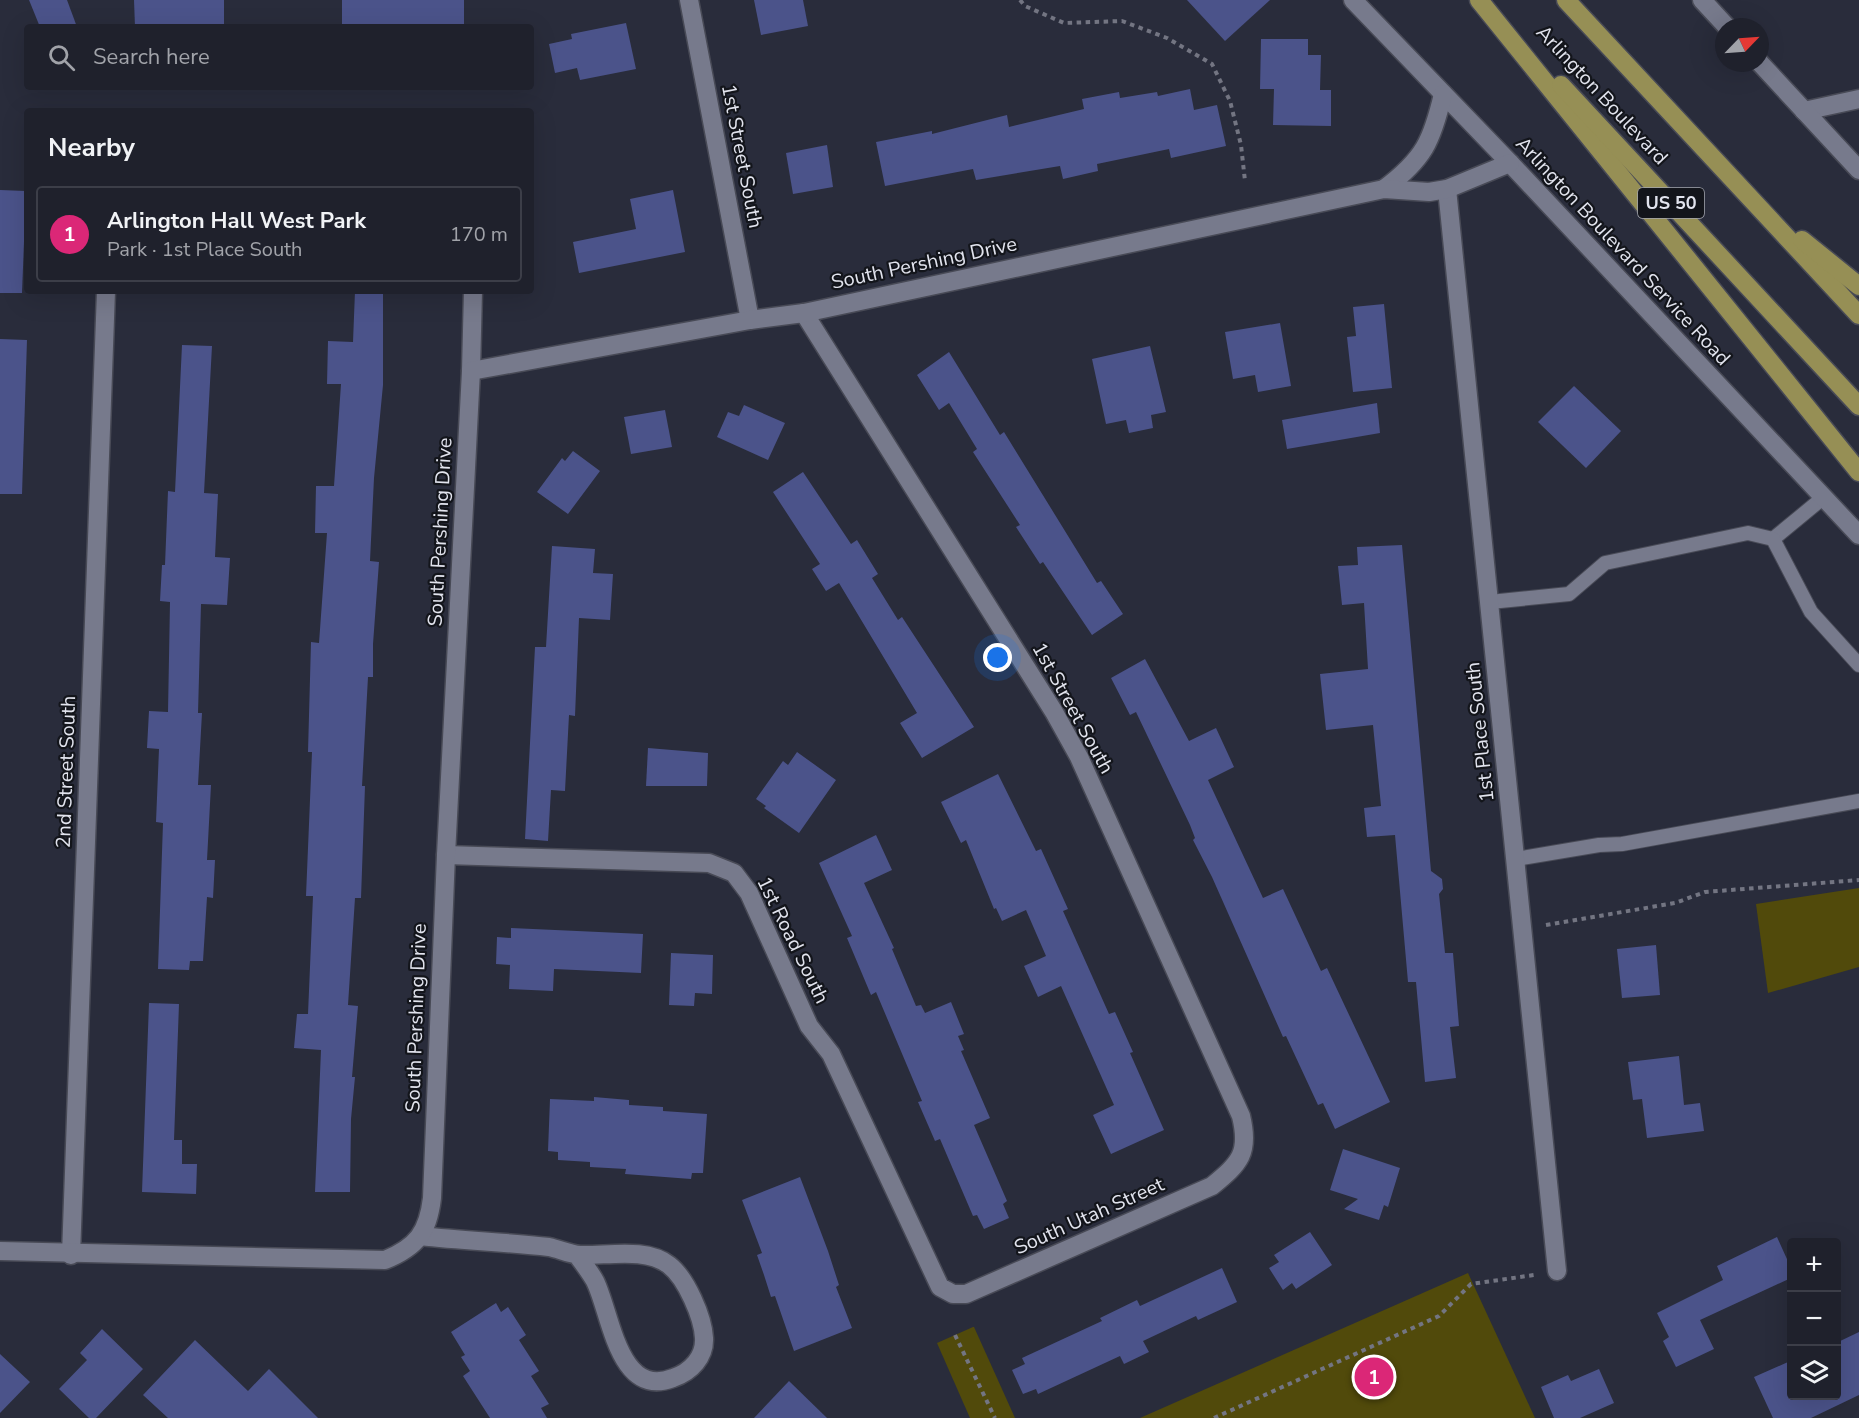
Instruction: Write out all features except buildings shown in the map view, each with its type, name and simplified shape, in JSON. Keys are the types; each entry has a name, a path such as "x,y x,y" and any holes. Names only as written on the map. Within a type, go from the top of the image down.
{"highway":[{"name":"Arlington Boulevard","path":"1481,0 1859,406"},
{"path":"1481,0 1859,472"},
{"name":"Arlington Boulevard","path":"1566,0 1859,315"},
{"path":"1756,204 1859,286"}],"street":[{"name":"1st Street South","path":"689,0 750,320"},
{"name":"Arlington Boulevard Service Road","path":"1353,0 1510,163 1859,535"},
{"path":"1702,0 1719,18"},
{"path":"1768,72 1859,170"},
{"name":"South Pershing Drive","path":"1384,189 1404,174 1430,141 1443,94"},
{"path":"1804,111 1859,99"},
{"name":"South Pershing Drive","path":"471,371 750,320 804,313 1384,189 1429,192 1446,189 1510,163"},
{"name":"1st Place South","path":"1446,189 1557,1271"},
{"name":"2nd Street South","path":"71,1255 106,294"},
{"name":"South Pershing Drive","path":"421,1236 432,1198 473,294"},
{"name":"1st Street South","path":"804,313 1054,712 1079,757 1241,1116 1246,1134 1244,1153"},
{"name":"1st Road South","path":"446,855 709,863 734,873 748,893 809,1026 831,1054 940,1287"},
{"name":"South Utah Street","path":"940,1287 953,1294 966,1294 1212,1186 1231,1171 1244,1153"},
{"path":"0,1251 71,1255 385,1260 403,1252 421,1236 551,1248 577,1254 651,1256 670,1265 691,1295 699,1316 703,1345 702,1353 694,1365 684,1374 665,1381 637,1374 623,1359 595,1282 577,1254"}],"lane":[{"path":"1773,539 1824,497"},
{"path":"1490,602 1569,594 1605,563 1748,533 1773,539 1812,612 1859,665"},
{"path":"1516,859 1622,844 1859,801"}],"path":[{"path":"1020,0 1024,6 1065,23 1122,21 1167,38 1212,64 1230,101 1241,145 1245,181"},
{"path":"1523,929 1675,903 1705,892 1859,880"},
{"path":"1214,1418 1439,1316 1471,1284 1557,1271"},
{"path":"955,1335 995,1418"}],"shaded area":[{"path":"1859,888 1859,967 1768,993 1756,904"},
{"path":"1468,1273 1535,1418 1140,1418"},
{"path":"974,1327 1015,1418 970,1418 937,1343"}],"place":[{"name":"Arlington Hall West Park","path":"1374,1377"}]}
